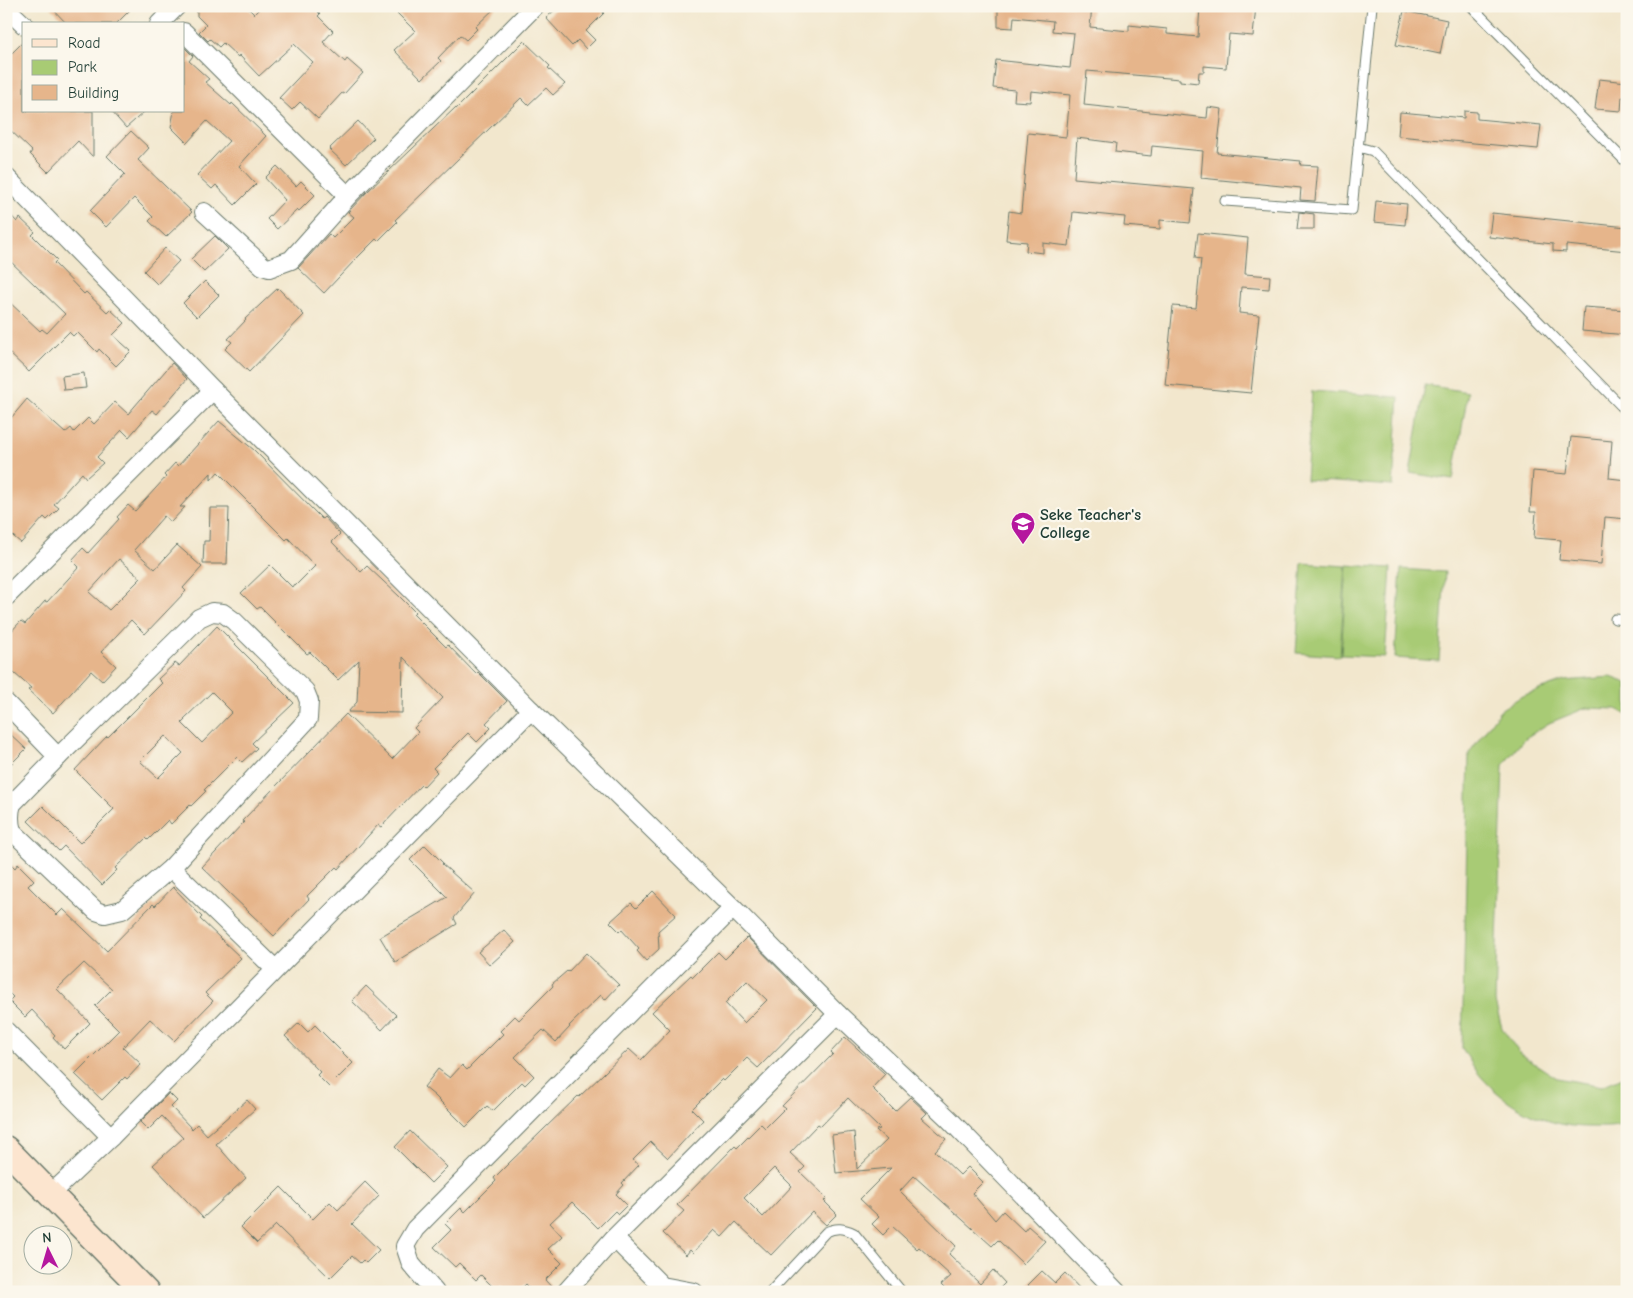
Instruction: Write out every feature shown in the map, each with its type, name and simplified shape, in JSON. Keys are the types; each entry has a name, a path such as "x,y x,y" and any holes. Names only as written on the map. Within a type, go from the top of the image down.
{"street":[{"path":"204,212 263,266 269,268 291,260 348,196 535,6"},
{"path":"6,8 22,24"},
{"path":"185,33 348,196"},
{"path":"6,177 213,390 531,710 838,1014 949,1119 1114,1291"},
{"path":"6,597 213,390"},
{"path":"212,612 223,613 234,620 305,691 309,702 308,718 171,868 122,910 105,914 96,911 12,831 9,823 9,814 12,804 199,618 212,612"},
{"path":"6,703 58,757"},
{"path":"51,1194 111,1137 531,710"},
{"path":"171,868 275,969"},
{"path":"435,1292 411,1264 405,1246 414,1229 733,908"},
{"path":"566,1292 614,1238 838,1014"},
{"path":"6,1031 111,1137"},
{"path":"6,1148 146,1292"},
{"path":"614,1238 662,1286 694,1292"}],"lane":[{"path":"1226,200 1352,210 1372,6"},
{"path":"1472,6 1627,163"},
{"path":"1358,147 1374,151 1627,412"},
{"path":"1616,619 1627,620"},
{"path":"770,1292 826,1232 844,1228 854,1232 902,1292"}],"green space":[{"path":"1425,385 1468,392 1453,480 1410,473"},
{"path":"1312,391 1399,397 1393,486 1306,480"},
{"path":"1302,563 1346,566 1340,656 1296,653"},
{"path":"1347,565 1391,568 1385,657 1341,655"},
{"path":"1401,569 1445,572 1439,661 1395,658"},
{"path":"1611,677 1627,683 1627,715 1616,709 1586,708 1549,723 1524,739 1503,765 1495,1002 1502,1028 1520,1054 1557,1078 1602,1086 1627,1075 1627,1123 1610,1127 1577,1126 1562,1124 1533,1115 1507,1100 1495,1091 1481,1076 1462,1048 1469,753 1500,710 1522,696 1564,681"}],"building":[{"path":"50,6 134,6 118,22 65,22"},
{"path":"197,6 246,6 254,14 262,6 312,6 320,14 318,16 333,31 323,42 345,62 347,59 363,73 318,119 300,102 292,110 279,98 313,62 294,44 259,76 239,55 238,57 223,43 219,47 210,39 208,41 199,32 206,25 197,16"},
{"path":"390,6 497,6 475,27 477,29 466,40 460,35 438,58 441,61 422,79 394,50 415,31"},
{"path":"559,6 597,6 604,13 586,31 595,40 586,49 578,40 572,46 546,18"},
{"path":"998,6 1092,6 1090,27 1129,31 1129,25 1167,29 1167,34 1198,37 1200,6 1256,6 1253,36 1229,34 1226,68 1204,66 1204,72 1199,72 1198,83 1180,81 1180,79 1087,71 1084,105 1207,118 1208,107 1222,109 1217,153 1301,161 1300,165 1318,166 1315,201 1300,200 1301,188 1201,178 1203,151 1152,146 1151,156 1115,152 1116,143 1077,138 1074,178 1194,189 1190,223 1160,220 1160,229 1124,226 1125,217 1073,212 1069,246 1043,243 1043,253 1026,251 1027,242 1006,240 1009,211 1021,213 1028,133 1066,137 1070,95 1031,91 1030,102 1014,101 1015,90 993,88 996,60 1070,68 1074,33 1052,31 1053,21 1014,17 1013,28 998,27"},
{"path":"1404,11 1447,20 1440,54 1396,45"},
{"path":"524,41 550,66 548,68 565,84 553,95 546,88 528,105 521,98 395,220 397,222 378,241 376,239 324,293 298,268 329,234 333,238 354,217 348,212 367,192 456,109"},
{"path":"22,43 22,112 93,112 93,157 78,141 48,172 30,154 32,151 6,126 6,59"},
{"path":"185,48 193,56 189,61 209,79 205,82 231,105 232,103 266,136 239,166 256,184 235,205 216,185 212,189 197,175 229,141 207,121 187,143 171,127 174,112 185,112"},
{"path":"1599,79 1627,82 1627,98 1622,97 1621,111 1595,109"},
{"path":"1464,111 1477,112 1477,119 1541,125 1538,149 1398,136 1400,112 1464,118"},
{"path":"112,112 144,112 126,128"},
{"path":"358,121 374,138 346,165 329,149"},
{"path":"131,131 149,148 138,160 192,212 166,237 149,221 153,217 134,198 106,227 90,211 125,174 107,156"},
{"path":"277,166 296,186 301,181 315,195 277,229 267,219 285,200 265,178"},
{"path":"1376,201 1407,204 1405,225 1374,222"},
{"path":"6,210 17,222 20,218 35,232 32,235 57,260 54,263 84,294 86,292 107,312 110,309 125,323 113,335 131,351 116,366 99,349 97,352 77,332 73,336 69,332 29,372 6,350 6,299 40,331 42,329 47,333 65,314 6,257"},
{"path":"1299,212 1314,214 1314,229 1297,229"},
{"path":"1492,213 1627,227 1627,251 1566,245 1566,252 1553,251 1553,244 1489,237"},
{"path":"1198,233 1248,238 1245,274 1270,276 1269,289 1241,287 1239,313 1259,315 1251,393 1165,385 1173,306 1196,308 1201,259 1195,258"},
{"path":"215,236 228,249 204,272 191,259"},
{"path":"165,248 179,261 157,284 144,271"},
{"path":"205,281 219,295 197,317 183,303"},
{"path":"278,288 304,315 249,372 225,349 232,342 228,339 245,319"},
{"path":"1584,307 1627,310 1627,335 1582,331"},
{"path":"172,363 187,379 157,414 152,410 129,437 122,430 97,457 103,463 86,478 82,473 54,504 59,508 47,520 44,517 21,543 6,530 6,424 27,399 65,433 71,428 74,432 88,418 94,424 115,402 128,414"},
{"path":"84,373 86,388 64,390 62,376"},
{"path":"219,421 254,450 322,519 324,517 340,534 332,542 361,572 367,566 415,612 413,614 446,647 448,645 476,674 478,672 507,701 486,723 491,728 477,742 468,733 433,768 437,772 423,787 421,785 381,827 378,825 338,869 336,867 307,896 309,899 274,936 202,867 244,822 242,821 346,714 392,759 418,732 414,728 443,698 403,657 402,713 348,712 357,702 359,660 338,680 310,652 307,654 260,607 257,609 241,593 270,565 292,587 315,566 288,538 286,540 218,472 211,480 211,473 180,507 185,507 171,522 164,516 134,550 155,569 177,545 202,567 183,588 186,591 145,634 131,620 101,652 116,666 102,681 91,671 53,713 28,690 31,688 6,666 6,637 21,621 25,624 79,567 72,560 83,548 88,553 119,519 117,517 128,505 135,511 166,477 164,475 175,463 178,466","holes":["119,559 141,578 109,610 89,592"]},
{"path":"1571,437 1612,441 1609,478 1627,480 1627,519 1605,517 1601,564 1559,560 1561,540 1534,538 1536,512 1530,512 1533,471 1567,474"},
{"path":"210,508 229,508 227,564 203,564 204,541 209,541"},
{"path":"217,626 294,703 252,743 257,748 242,762 237,757 191,806 171,824 168,820 148,840 146,838 115,868 117,870 102,885 64,846 59,851 28,821 43,806 80,843 114,809 75,770 162,683 158,679 175,663 179,666","holes":["212,692 232,712 202,743 182,723","165,736 183,753 158,778 140,761"]},
{"path":"6,730 26,749 6,769"},
{"path":"425,845 442,864 475,893 454,918 457,924 395,962 380,937 447,897 410,860"},
{"path":"6,859 15,868 18,864 34,880 28,886 57,915 63,909 107,951 153,904 155,906 173,887 202,917 200,919 241,958 205,993 213,1001 174,1041 150,1019 123,1047 141,1064 127,1079 125,1077 102,1100 75,1074 119,1030 95,1006 112,989 84,963 57,989 90,1023 64,1049 53,1037 55,1035 32,1010 25,1017 9,1001 13,997 6,990"},
{"path":"653,891 676,915 658,931 659,949 646,961 637,951 639,949 621,929 619,931 610,922 631,903 636,908"},
{"path":"504,930 515,942 490,965 478,952"},
{"path":"747,937 817,1008 758,1068 747,1058 724,1081 722,1079 692,1109 703,1120 668,1158 651,1142 633,1160 639,1165 622,1183 624,1185 616,1194 627,1205 618,1214 615,1211 598,1228 572,1202 550,1223 562,1236 548,1249 562,1263 545,1280 556,1292 534,1292 526,1284 518,1292 507,1292 501,1286 497,1291 481,1275 476,1280 459,1263 455,1267 434,1247 451,1230 445,1224 461,1208 465,1212 496,1181 494,1178 508,1164 629,1049 641,1060 670,1030 652,1012 691,975 693,977 718,952 725,959","holes":["747,981 767,1000 744,1023 725,1003"]},
{"path":"586,953 619,985 605,1000 601,995 569,1026 556,1042 543,1030 515,1057 534,1076 525,1085 522,1082 493,1111 487,1106 466,1127 424,1087 438,1069 450,1078 462,1065 467,1070 503,1034 500,1031 515,1016 519,1020 553,986 552,984 568,972"},
{"path":"366,986 396,1015 382,1030 352,1001"},
{"path":"299,1023 308,1032 315,1025 353,1063 329,1087 317,1075 320,1072 285,1036"},
{"path":"845,1037 885,1074 872,1088 895,1111 910,1097 927,1113 922,1118 946,1139 935,1151 960,1175 968,1167 983,1182 972,1193 995,1220 1003,1211 1024,1231 1028,1226 1045,1241 1023,1264 998,1240 992,1246 914,1176 900,1191 956,1246 949,1254 980,1284 993,1270 1005,1283 996,1292 948,1292 941,1285 951,1276 919,1247 917,1249 892,1226 883,1235 872,1224 879,1217 860,1199 891,1168 836,1173 832,1135 854,1132 857,1169 887,1140 876,1130 880,1129 848,1098 821,1126 818,1124 790,1153 805,1167 800,1172 827,1198 824,1201 837,1214 826,1225 812,1212 771,1255 736,1222 722,1237 714,1230 693,1253 690,1250 686,1255 663,1233 684,1211 677,1205 735,1146 737,1148 761,1124 765,1128 785,1108 782,1106 833,1054 831,1052","holes":["774,1168 792,1186 763,1217 744,1198"]},
{"path":"169,1093 177,1101 171,1107 192,1129 197,1124 207,1135 247,1100 255,1109 216,1144 246,1178 203,1218 153,1165 183,1138 162,1116 148,1130 140,1122"},
{"path":"410,1131 447,1167 431,1183 395,1147"},
{"path":"365,1182 379,1196 352,1224 379,1250 366,1263 363,1260 360,1263 352,1256 330,1278 276,1225 257,1243 241,1227 281,1187 313,1219 330,1202 338,1210"},
{"path":"1042,1271 1055,1283 1065,1273 1083,1292 1035,1292 1028,1285"}],"place":[{"name":"Seke Teacher's College","path":"1023,545"}]}
